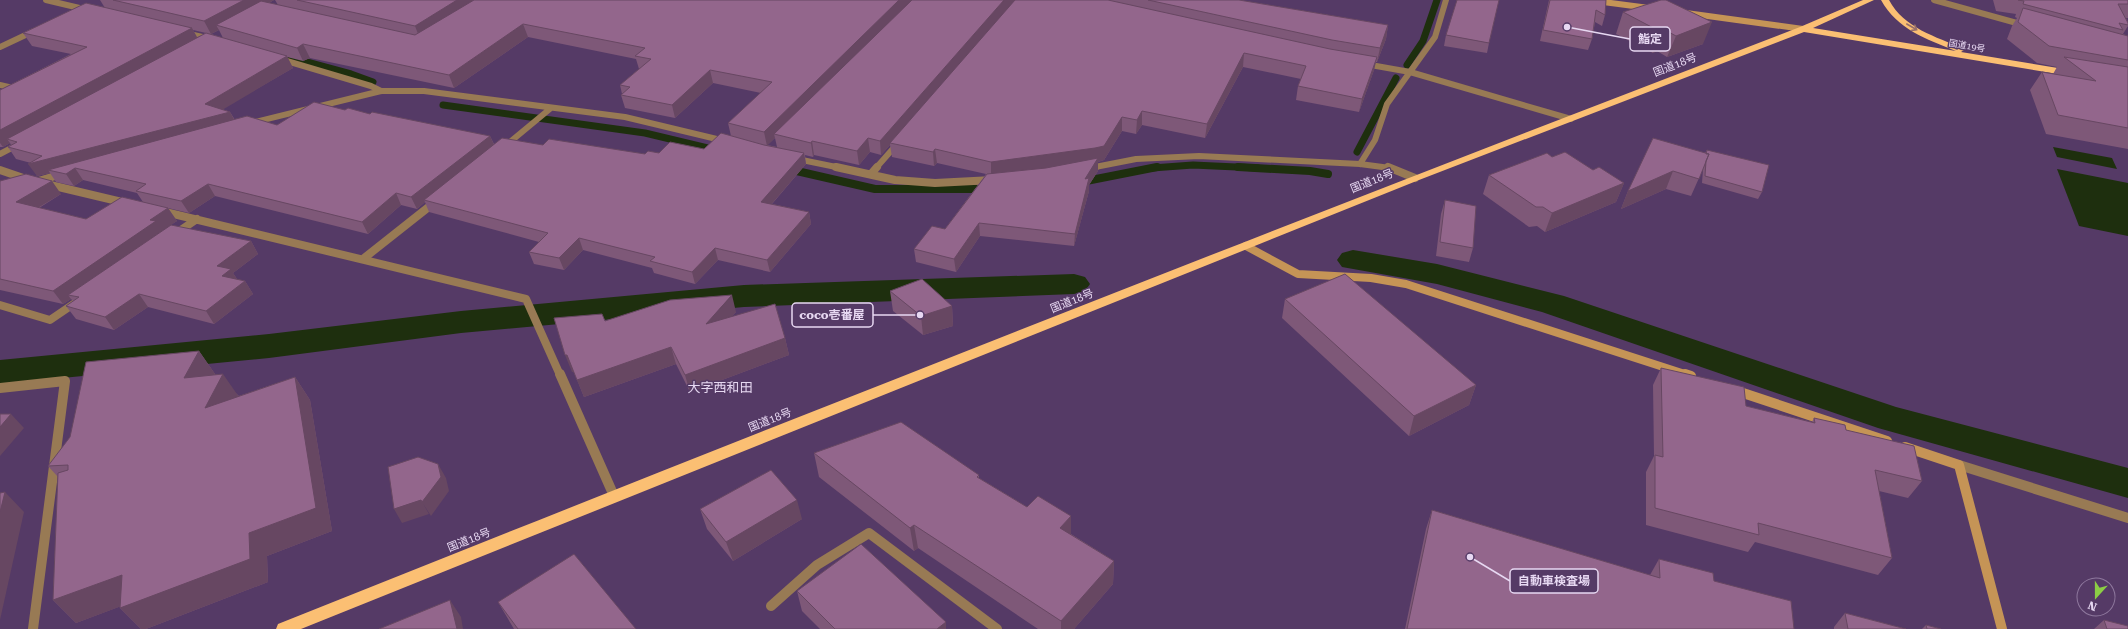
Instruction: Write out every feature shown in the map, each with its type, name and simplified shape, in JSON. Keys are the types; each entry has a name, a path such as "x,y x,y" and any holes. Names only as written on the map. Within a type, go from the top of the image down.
{"highway":[{"name":"国道18号","path":"284,629 614,496 1415,178 1803,29 1870,0"},
{"path":"1885,0 1889,9 1908,26 1978,58"},
{"name":"国道19号","path":"1803,29 2081,75"}],"street":[{"path":"46,0 97,12"},
{"path":"1360,164 1375,140 1387,104 1435,36 1446,0"},
{"path":"1588,0 1658,10"},
{"path":"1934,0 2035,27"},
{"path":"68,15 82,8"},
{"path":"1681,13 1803,29"},
{"path":"0,47 41,28"},
{"path":"182,32 212,39"},
{"path":"198,46 212,39 219,38"},
{"path":"272,57 370,86 381,92"},
{"path":"1359,63 1410,72 1570,119"},
{"path":"0,85 17,89 0,98"},
{"path":"246,125 348,98 381,92 424,91 549,110 626,117 731,142"},
{"path":"498,151 549,110"},
{"path":"0,154 27,139"},
{"path":"871,174 902,139"},
{"path":"1077,171 1136,158 1199,156 1360,164 1387,167 1415,178"},
{"path":"790,157 895,180 935,183 999,179"},
{"path":"0,170 35,182 136,205"},
{"path":"21,185 73,172"},
{"path":"363,259 443,195"},
{"path":"151,208 526,298 614,496"},
{"path":"171,237 196,219"},
{"path":"1246,246 1298,274 1371,278 1406,284 1696,377"},
{"path":"0,305 50,320 82,298"},
{"path":"0,388 65,381 33,629"},
{"path":"1726,387 1959,465 2128,518"},
{"path":"1959,465 2002,629"},
{"path":"771,606 817,565 870,533 997,629"}],"shaded area":[{"path":"2053,147 2112,158 2117,169 2057,157"},
{"path":"2057,169 2128,183 2128,236 2079,226"}],"building":[{"path":"113,0 244,0 204,21"},
{"path":"297,0 457,0 415,26"},
{"path":"474,0 899,0 764,132 728,123 772,82 710,70 672,105 621,95 630,87 620,85 651,59 635,56 645,48 523,24 449,75 303,44 297,48 216,25 261,1 415,35"},
{"path":"912,0 1004,0 880,141 868,138 857,151 812,141 811,143 774,134"},
{"path":"1015,0 1108,0 1330,49 1377,57 1362,99 1298,86 1306,66 1244,53 1207,124 1142,111 1137,120 1122,117 1104,146 1095,148 991,162 935,149 933,152 890,143"},
{"path":"1148,0 1239,0 1388,25 1380,48 1332,40"},
{"path":"1457,0 1499,0 1489,43 1446,35"},
{"path":"1550,0 1606,0 1605,15 1596,10 1592,39 1543,30"},
{"path":"1661,0 1666,0 1712,22 1676,36 1665,30 1661,32 1623,12"},
{"path":"2018,0 2128,0 2128,4 2118,4 2128,25 2119,23 2123,30 2023,4 2024,1"},
{"path":"86,3 192,28 0,130 0,90 87,47 23,33"},
{"path":"2023,8 2128,36 2128,60 2049,46 2018,22"},
{"path":"206,33 287,56 205,104 230,112 28,164 42,156 8,147 17,142 7,139"},
{"path":"2064,57 2128,67 2128,128 2058,115 2042,72 2096,81"},
{"path":"314,102 345,110 348,108 370,114 372,112 490,136 411,197 396,193 362,222 208,184 181,201 136,191 146,184 75,168 66,174 48,170 247,116 277,125"},
{"path":"721,133 764,145 804,153 761,202 809,212 767,260 715,248 692,272 650,261 655,257 579,238 559,258 529,252 548,233 424,200 502,138 543,145 549,139 645,154 648,151 659,153 670,142 704,149"},
{"path":"1653,138 1709,154 1699,179 1673,171 1628,191"},
{"path":"1707,150 1769,165 1762,192 1705,176 1706,161 1709,154 1706,154"},
{"path":"1565,152 1593,170 1599,167 1624,183 1552,213 1543,207 1536,207 1489,175 1547,153 1552,157"},
{"path":"1098,158 1085,179 1089,178 1075,234 979,223 954,259 914,249 932,226 945,229 987,174 1046,168"},
{"path":"26,174 52,181 16,202 86,219 122,197 168,208 150,220 156,221 53,291 0,279 0,181"},
{"path":"1445,200 1476,206 1473,248 1440,242"},
{"path":"171,225 251,241 217,266 231,269 222,276 245,281 206,311 139,294 105,317 66,306 79,297 68,295"},
{"path":"1345,274 1476,385 1414,416 1285,299"},
{"path":"922,279 952,306 921,316 890,291"},
{"path":"732,295 706,324 775,304 785,338 685,375 671,347 577,380 567,355 565,355 554,318 602,314 605,321 670,300"},
{"path":"199,351 184,378 223,374 205,408 295,377 316,508 249,533 250,559 120,608 122,575 53,600 58,473 68,470 68,465 48,466 70,437 86,362"},
{"path":"1661,368 1744,387 1746,406 1815,423 1814,418 1845,425 1846,430 1914,446 1922,481 1875,470 1892,558 1758,523 1759,535 1655,508 1655,455 1663,457"},
{"path":"0,414 11,414 0,427"},
{"path":"901,422 979,475 977,477 1027,507 1038,496 1071,516 1060,528 1114,561 1061,621 914,525 910,528 814,453"},
{"path":"418,457 438,464 441,477 422,502 421,500 394,509 388,467"},
{"path":"771,470 797,500 726,542 700,509"},
{"path":"5,492 0,512 0,493"},
{"path":"1432,510 1660,578 1659,559 1713,573 1714,581 1791,601 1794,629 1407,629"},
{"path":"861,544 946,622 937,629 835,629 797,591"},
{"path":"574,554 636,629 518,629 498,602"},
{"path":"450,600 457,629 379,629"},
{"path":"1845,613 1906,629 1848,629"},
{"path":"2104,620 2128,626 2128,629 2107,629"},
{"path":"1926,625 1941,629 1927,629"}],"waterway":[{"path":"1407,65 1423,41 1437,0"},
{"path":"277,54 351,74 373,82"},
{"path":"1357,152 1396,78"},
{"path":"443,105 645,133 716,150"},
{"path":"1152,168 1193,165 1246,167"},
{"path":"1081,182 1157,167"},
{"path":"1238,167 1246,167"},
{"path":"1246,167 1258,168"},
{"path":"1246,167 1310,171 1328,174"},
{"path":"788,169 875,189 987,189"},
{"path":"1353,260 1437,274 1552,304 1891,419 2128,483"},
{"path":"0,372 269,346 461,322 744,296 1074,284"}],"place":[{"name":"鮨定","path":"1567,27"},
{"name":"coco壱番屋","path":"920,315"},
{"name":"自動車検査場","path":"1470,557"}],"district":[{"name":"大字西和田","path":"720,387"}]}
